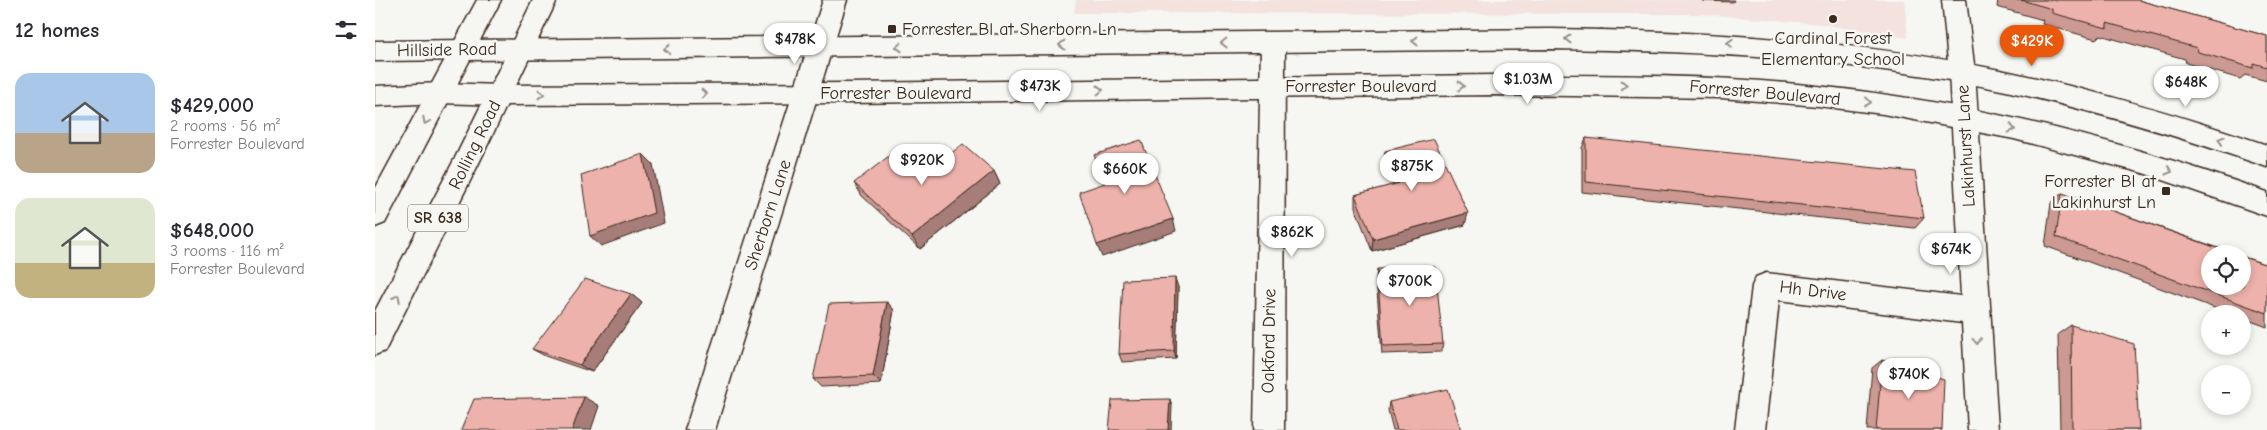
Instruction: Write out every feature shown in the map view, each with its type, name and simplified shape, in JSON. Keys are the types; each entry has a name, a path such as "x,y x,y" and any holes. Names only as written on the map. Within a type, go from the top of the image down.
{"street":[{"name":"SR 638","path":"375,215 489,0"},
{"name":"Rolling Road","path":"375,341 500,94 519,49 545,0"},
{"name":"Sherborn Lane","path":"700,430 835,0"},
{"name":"Lakinhurst Lane","path":"1954,0 1962,72 1983,430"},
{"path":"519,49 821,48 1620,39 1688,41 1815,50 1962,72 2131,113 2267,156"},
{"name":"Oakford Drive","path":"1269,430 1273,43"},
{"name":"Hillside Road","path":"375,51 519,49"},
{"name":"Forrester Boulevard","path":"440,93 807,93 1628,84 1695,86 1822,96 1965,118 2131,159 2267,204"},
{"path":"375,96 440,93"},
{"name":"Hh Drive","path":"1750,430 1766,286 1975,311"}],"shaded area":[{"name":"Cardinal Forest Elementary School","path":"1076,0 1904,0 1908,38 1821,24 1701,14 1074,13"}],"building":[{"path":"2021,0 2138,0 2267,36 2267,67 2253,63 2253,68 2198,52 2197,48 2107,23 2107,28 2052,13 2052,9"},
{"path":"1586,138 1915,172 1924,218 1586,182"},
{"path":"1434,139 1468,213 1373,239 1355,195 1399,183 1385,151"},
{"path":"1141,140 1173,219 1097,245 1079,192 1105,183 1094,155"},
{"path":"963,144 994,171 912,237 854,183 898,149 926,173"},
{"path":"643,154 654,213 590,236 581,175"},
{"path":"2062,193 2209,245 2201,245 2201,289 2056,237"},
{"path":"2251,260 2267,265 2267,313 2251,307 2251,305 2245,305 2217,295 2251,295"},
{"path":"1435,267 1443,344 1383,346 1377,269"},
{"path":"1175,278 1174,351 1119,354 1123,280"},
{"path":"585,279 631,294 580,365 532,349"},
{"path":"887,302 873,376 813,379 829,304"},
{"path":"2071,325 2134,344 2139,430 2072,430"},
{"path":"1882,360 1944,379 1942,430 1876,430"},
{"path":"1448,389 1461,430 1397,430 1389,402"},
{"path":"584,397 572,430 461,430 474,399"},
{"path":"1170,399 1168,430 1109,430 1112,400"}],"place":[{"name":"Cardinal Forest Elementary School","path":"1833,19"},
{"name":"Forrester Bl at Sherborn Ln","path":"892,29"},
{"name":"Forrester Bl at Lakinhurst Ln","path":"2166,191"}]}
